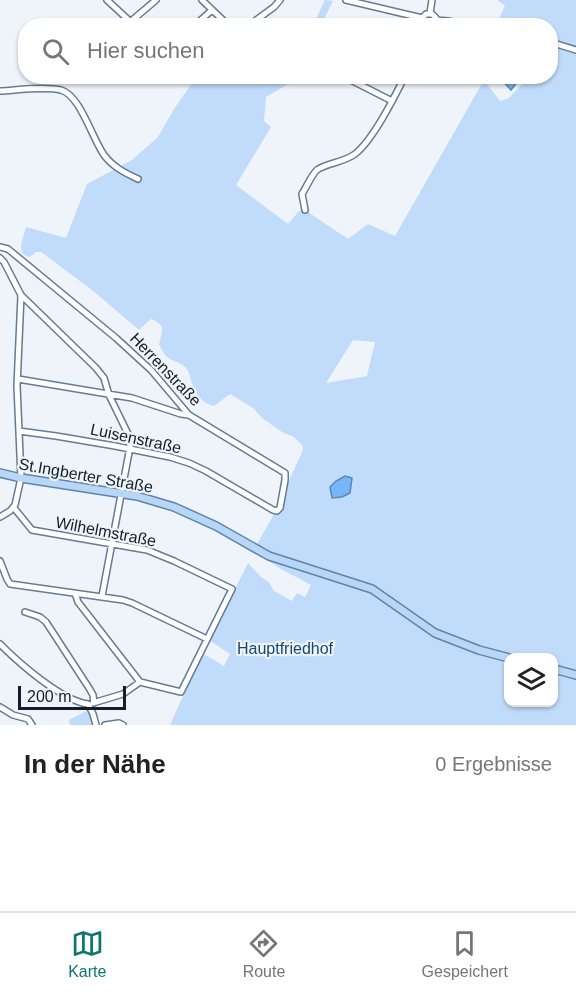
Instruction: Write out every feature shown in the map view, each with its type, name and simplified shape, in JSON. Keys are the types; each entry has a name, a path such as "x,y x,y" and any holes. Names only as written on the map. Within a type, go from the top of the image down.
{"main road":[{"name":"St.Ingberter Straße","path":"0,473 122,493 174,507 216,526 263,553 372,589 435,633 479,650 504,656"},
{"path":"558,670 576,675"}],"street":[{"path":"107,0 126,18"},
{"path":"139,18 156,0"},
{"path":"202,0 220,18"},
{"path":"259,18 280,0"},
{"path":"346,0 422,18 430,13"},
{"path":"432,0 430,13 434,18"},
{"path":"203,18 212,10"},
{"path":"558,44 576,50"},
{"path":"359,84 392,101"},
{"path":"305,210 302,194 317,170 356,154 367,141 401,84"},
{"path":"0,91 51,88 67,92 78,103 105,156 118,168 138,179"},
{"name":"Herrenstraße","path":"0,247 8,249 116,338 151,370 189,415 285,474 280,508 278,511 273,510"},
{"path":"0,258 21,295 104,378 109,395 130,438 102,596"},
{"path":"0,517 14,508 21,478 17,386 21,295"},
{"path":"18,379 132,398 189,415"},
{"name":"Luisenstraße","path":"19,431 170,457 206,471 273,510"},
{"name":"Wilhelmstraße","path":"14,508 32,530 147,550 232,589 207,639"},
{"path":"0,561 10,584 102,596 132,603 207,639 181,692 140,682 78,602 75,593"},
{"path":"25,612 40,617 46,622 89,688 93,695 91,703 96,725"},
{"path":"0,644 54,689 82,704 123,694 140,682"},
{"path":"0,707 13,715 28,719 32,725"},
{"path":"105,725 119,723 123,725"}],"green space":[{"path":"325,0 333,1 324,18 316,18"},
{"name":"Hauptfriedhof","path":"497,0 576,0 576,674 558,670 558,653 504,653 504,707 558,707 558,673 576,678 576,725 170,725 202,653 224,666 230,654 209,640 248,563 269,582 274,591 292,601 297,593 305,597 311,585 253,551 273,516 303,450 302,445 294,437 282,432 262,418 253,408 230,394 214,406 203,401 195,391 187,369 167,357 159,345 162,330 160,324 151,319 139,330 92,290 41,252 36,252 30,257 26,256 22,253 21,245 26,227 66,238 87,184 132,160 158,137 191,84 288,84 266,97 264,121 271,127 236,185 288,224 299,211 305,210 348,239 368,224 395,236 482,84 487,84 500,101 509,98 522,84 558,84 558,18 500,18 505,5","holes":["353,340 375,342 367,376 326,383"]},
{"path":"88,710 94,725 70,725 69,720"}],"water":[{"path":"505,84 516,84 511,90"},
{"path":"345,476 352,478 350,493 332,498 330,487"}]}
